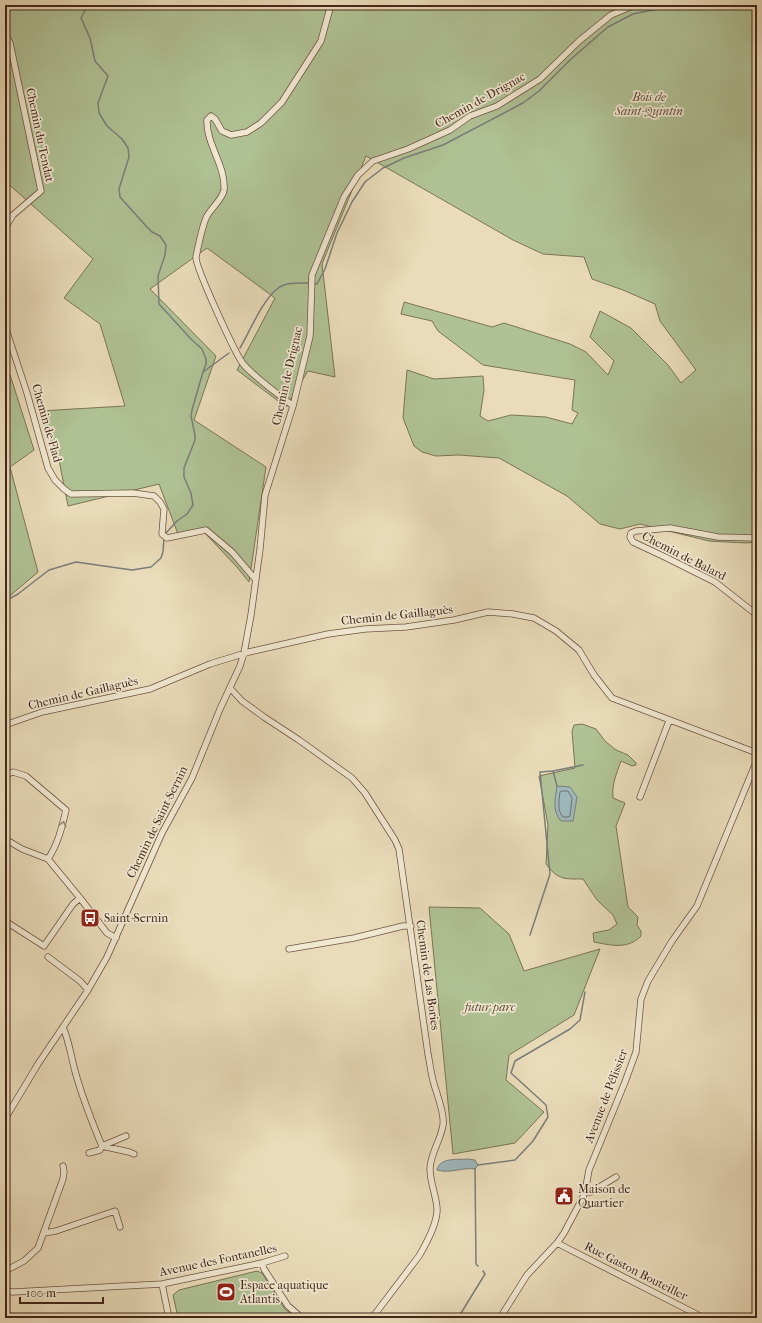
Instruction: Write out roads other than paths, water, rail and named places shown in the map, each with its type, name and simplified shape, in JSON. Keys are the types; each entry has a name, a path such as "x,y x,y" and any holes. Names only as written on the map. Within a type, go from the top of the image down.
{"street":[{"path":"293,406 243,364 214,306 196,259 206,218 224,192 222,177 206,125 207,120 211,116 215,119 222,131 231,135 247,132 261,123 282,102 321,41 330,8 333,5"},
{"name":"Chemin de Drignac","path":"244,653 256,580 265,495 293,406 310,336 311,282 344,197 358,175 373,161 408,149 450,130 470,116 497,106 540,80 580,41 611,15 635,5"},
{"name":"Chemin du Tendat","path":"5,34 10,43 41,191 13,216 5,228"},
{"name":"Chemin de Flad","path":"5,326 27,393 48,468 55,480 71,494 133,494 154,496 164,509 162,534 167,538 206,530 232,552 256,580"},
{"name":"Chemin de Balard","path":"757,538 718,537 670,528 636,531 631,533 630,537 633,542 642,548 665,557 715,582 734,595 757,615"},
{"name":"Chemin de Gaillaguès","path":"5,725 42,712 150,689 210,664 244,653 328,634 365,628 406,627 454,620 488,612 513,614 534,618 556,631 579,650 594,675 612,698 757,754"},
{"name":"Chemin de Saint-Sernin","path":"5,1119 38,1064 88,990 107,957 162,833 192,778 240,666 244,653"},
{"name":"Chemin de Las Bories","path":"230,688 242,701 352,778 365,793 395,840 399,849 428,1054 444,1123 441,1137 430,1168 437,1208 437,1217 425,1246 419,1256 372,1318"},
{"path":"640,797 669,721"},
{"name":"Avenue de Pélissier","path":"500,1318 527,1275 557,1243 571,1220 585,1192 589,1170 636,1052 643,991 648,980 697,906 757,760"},
{"path":"5,775 13,772 26,776 66,810 60,834 54,850 48,859"},
{"path":"5,839 48,859 107,933 116,938"},
{"path":"5,921 44,946 73,904 80,898"},
{"path":"289,949 354,938 403,926 410,926"},
{"path":"48,958 80,981 88,990"},
{"path":"63,1027 67,1035 77,1079 102,1146"},
{"path":"89,1153 100,1150 102,1146 126,1136"},
{"path":"102,1146 134,1154"},
{"path":"5,1271 24,1261 38,1248 63,1179 63,1166"},
{"path":"585,1192 591,1192 616,1177"},
{"path":"44,1233 56,1231 115,1211 120,1227"},
{"name":"Rue Gaston Bouteiller","path":"557,1243 704,1318"},
{"name":"Avenue des Fontanelles","path":"5,1294 10,1292 162,1284 262,1263 285,1256"},
{"path":"262,1263 264,1269 288,1306 302,1318"},
{"path":"162,1284 169,1318"}],"water":[{"path":"557,786 570,787 577,797 573,821 561,821 556,813 555,805"},
{"path":"454,1159 475,1160 478,1165 475,1169 447,1171 437,1170 445,1161"}],"waterway":[{"path":"88,5 81,18 90,38 95,61 108,76 98,103 99,113 107,126 122,139 128,148 129,157 119,189 120,197 152,232 160,236 166,245 165,255 158,276 159,304 202,349 206,359 203,372"},
{"path":"314,283 317,284 325,269 337,233 352,202 365,182 383,168 404,158 443,145 523,103 539,91 571,59 608,27 633,14 663,8 675,9 684,5"},
{"path":"240,348 261,308 277,289 288,284 310,283"},
{"path":"166,533 177,521 187,514 193,505 191,493 184,477 184,468 195,440 191,416 203,372 229,353"},
{"path":"5,601 18,594 49,570 76,562 132,570 151,567 161,558 164,538"},
{"path":"557,786 553,771 583,765"},
{"path":"530,935 550,874 540,772 553,771"},
{"path":"478,1165 515,1160 533,1141 548,1117 546,1105 511,1073 515,1061 570,1029 580,1020 585,992"},
{"path":"475,1169 476,1264 478,1266"},
{"path":"458,1318 485,1274 483,1271"}],"place":[{"name":"Saint-Sernin","path":"90,918"},
{"name":"Maison de Quartier","path":"564,1196"},
{"name":"Espace aquatique Atlantis","path":"226,1292"}],"park label":[{"name":"Bois de Saint-Quintin","path":"649,104"},
{"name":"futur parc","path":"490,1007"}]}
